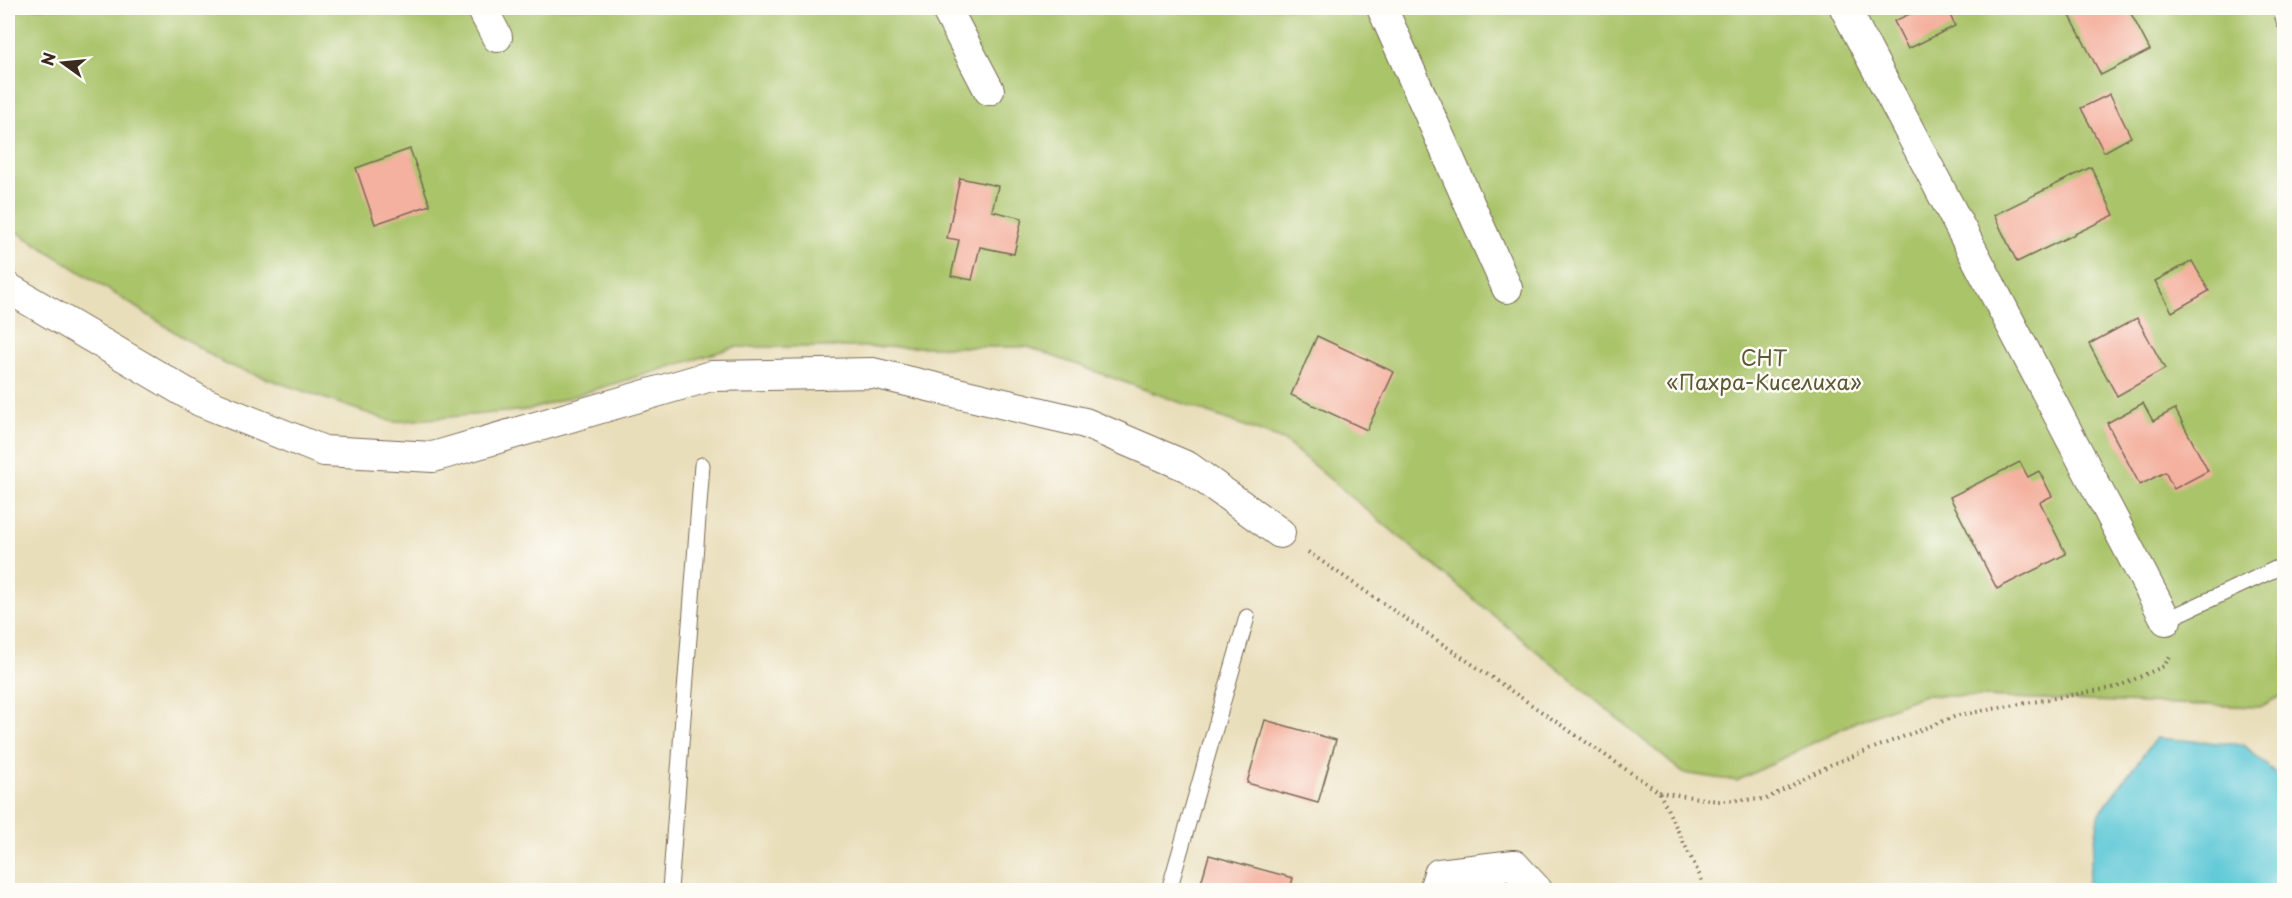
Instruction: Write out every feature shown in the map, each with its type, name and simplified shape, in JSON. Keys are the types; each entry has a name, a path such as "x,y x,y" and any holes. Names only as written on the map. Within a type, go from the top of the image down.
{"street":[{"path":"482,8 496,38"},
{"path":"946,8 989,90"},
{"path":"1382,8 1507,288"},
{"path":"1845,8 2166,620"},
{"path":"8,288 200,401 324,451 433,457 711,376 873,373 1085,423 1188,467 1280,533"},
{"path":"1434,891 1439,874 1514,865 1537,891"}],"lane":[{"path":"2281,8 2284,22"},
{"path":"670,891 702,465"},
{"path":"2166,620 2284,565"},
{"path":"1169,891 1247,617"}],"path":[{"path":"1280,533 1659,792 1716,801 1766,799 1830,765 1959,716 2118,687 2164,666 2180,640 2166,620"},
{"path":"1659,792 1701,878 1704,891"}],"green space":[{"name":"СНТ «Пахра-Киселиха»","path":"8,8 2284,8 2284,694 2260,707 1924,695 1855,722 1737,781 1683,773 1283,440 1028,347 735,347 528,410 393,422 225,364 8,226"}],"water":[{"path":"2156,738 2244,745 2284,781 2284,890 2086,890 2100,812"}],"building":[{"path":"1923,8 1947,8 1955,26 1908,49 1894,21"},
{"path":"2066,8 2128,8 2150,50 2101,75"},
{"path":"2110,94 2131,137 2104,152 2081,108"},
{"path":"410,149 430,205 375,224 356,168"},
{"path":"2091,167 2114,215 2017,262 1994,215"},
{"path":"960,178 998,186 992,211 1022,218 1014,254 980,247 972,280 951,276 959,240 947,238"},
{"path":"2192,261 2209,291 2172,312 2155,281"},
{"path":"2137,318 2165,369 2117,396 2089,344"},
{"path":"1317,336 1394,372 1367,430 1291,395"},
{"path":"2143,403 2153,421 2175,409 2208,471 2174,489 2165,472 2140,485 2107,423"},
{"path":"2020,462 2028,477 2039,471 2052,496 2040,502 2066,554 1997,589 1950,497"},
{"path":"1265,720 1336,740 1318,803 1247,783"},
{"path":"1209,855 1293,878 1290,890 1199,890"}]}
